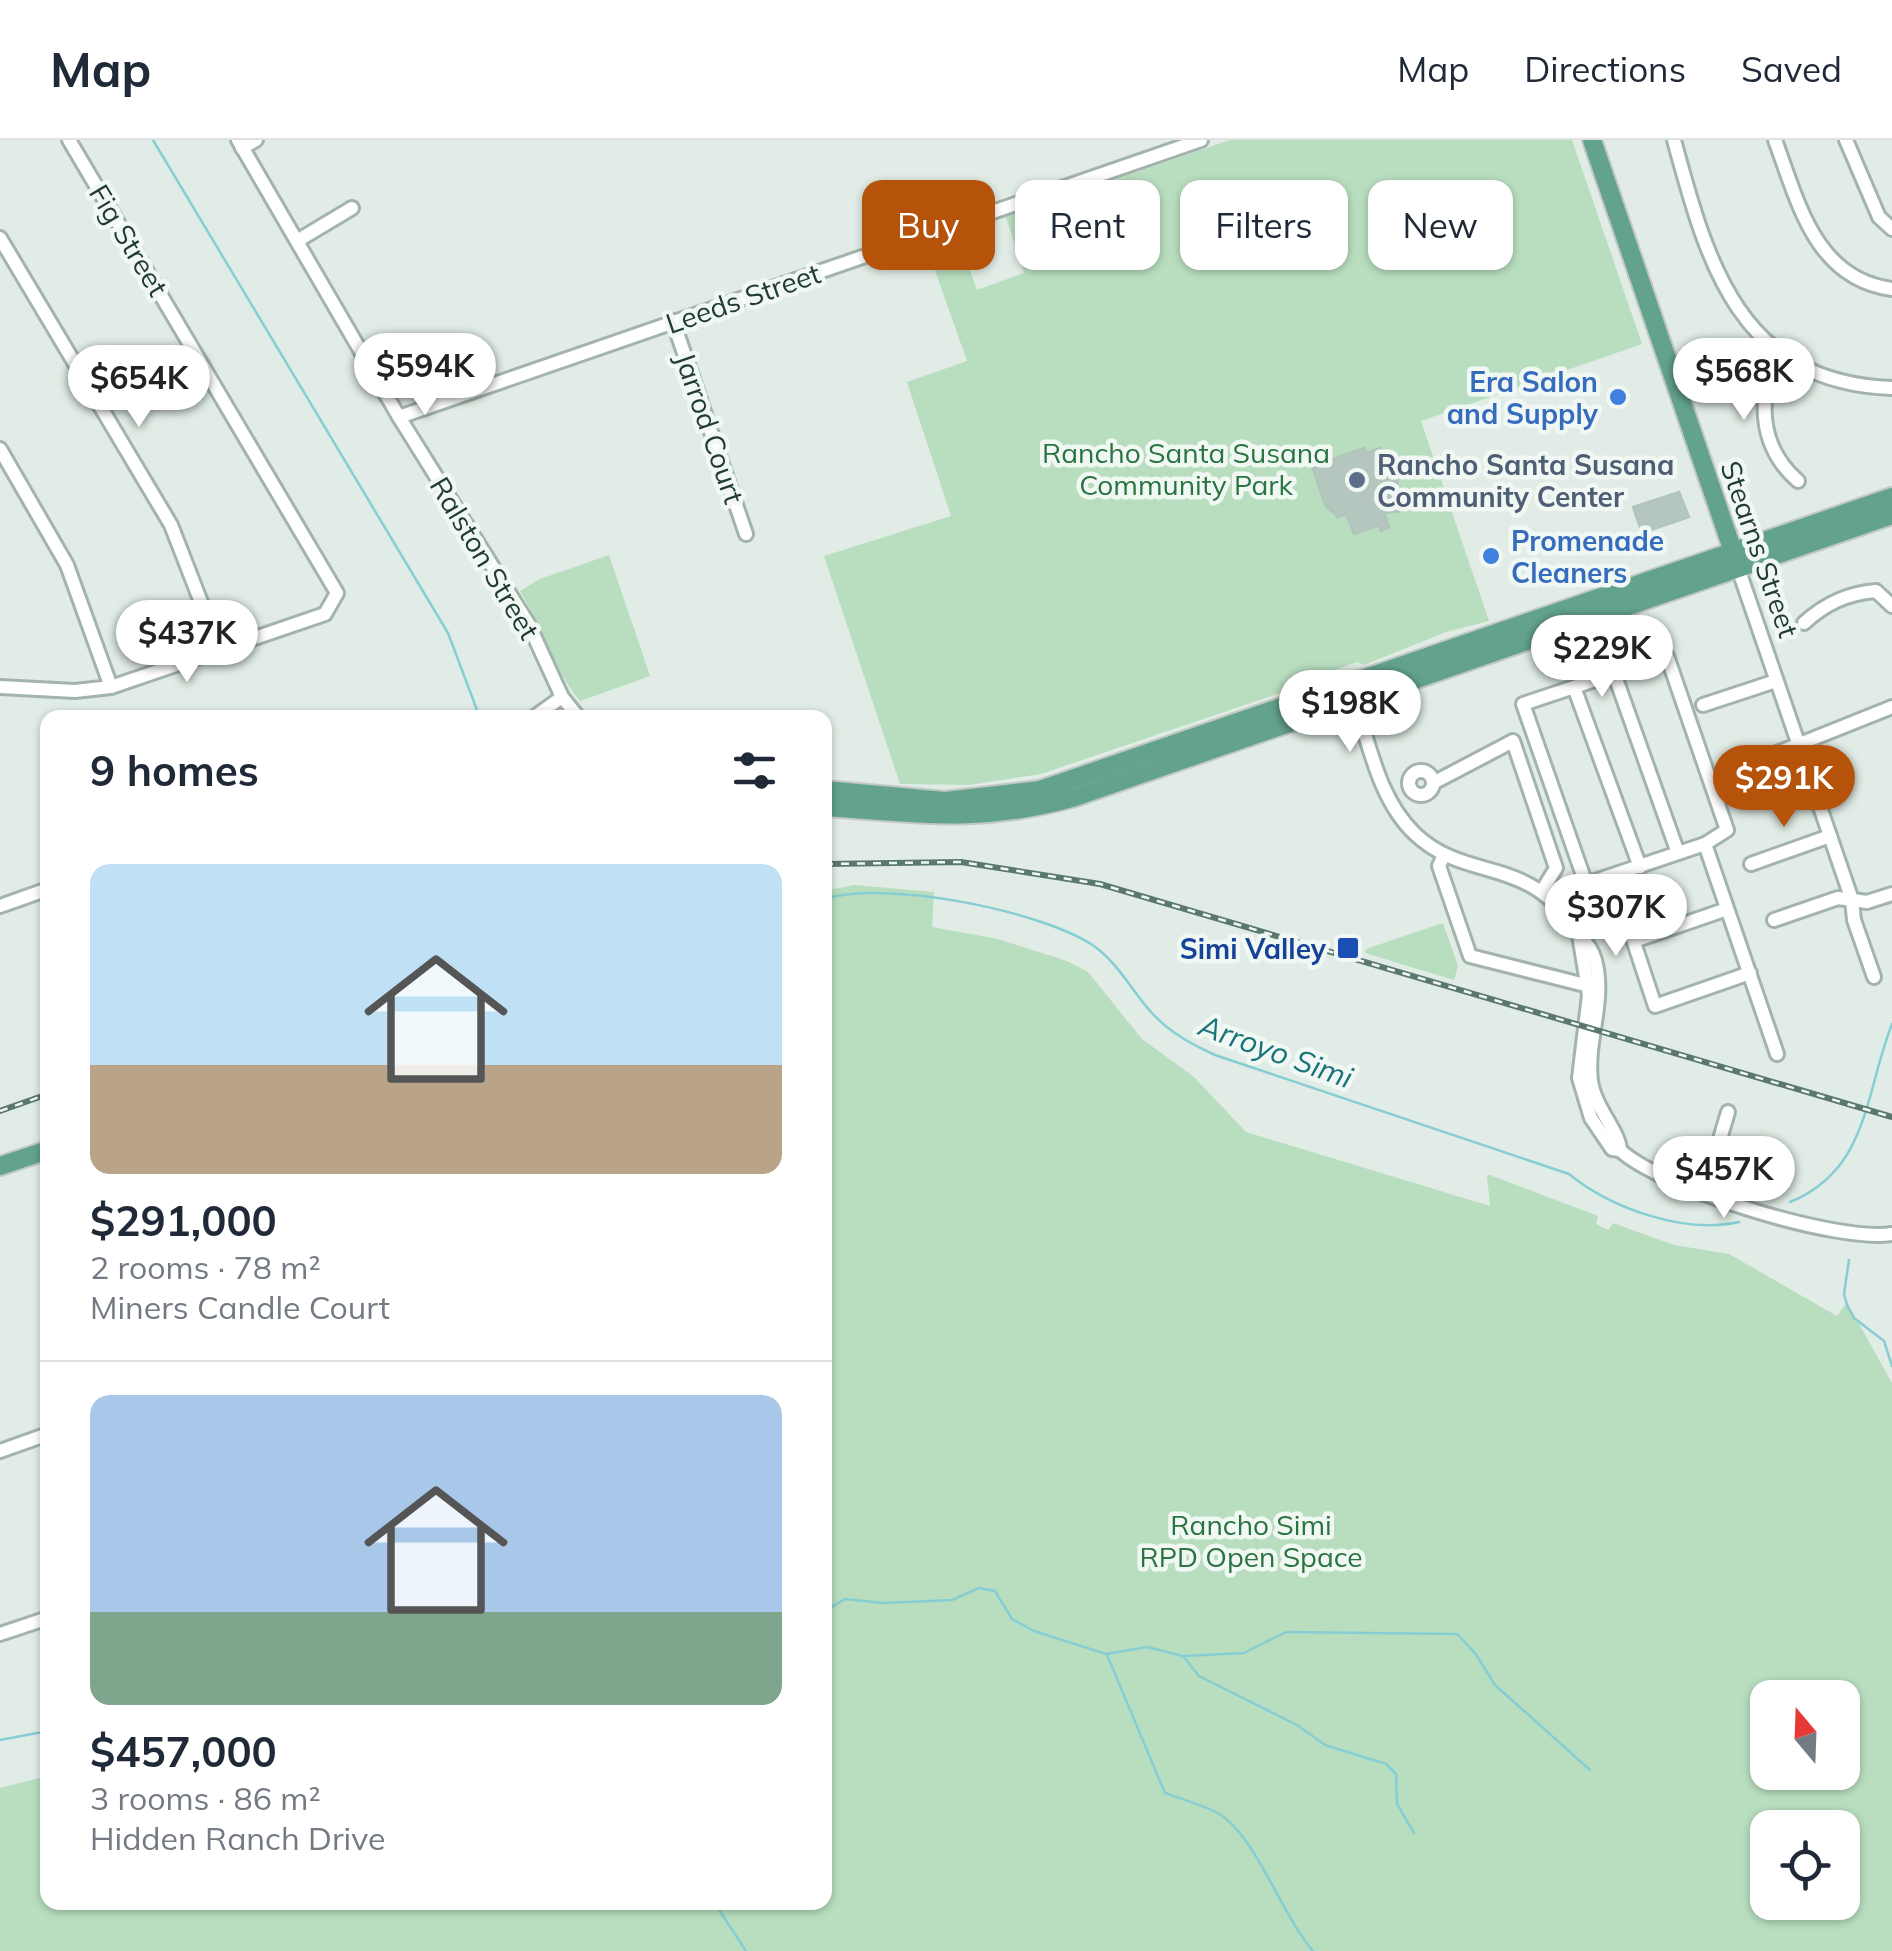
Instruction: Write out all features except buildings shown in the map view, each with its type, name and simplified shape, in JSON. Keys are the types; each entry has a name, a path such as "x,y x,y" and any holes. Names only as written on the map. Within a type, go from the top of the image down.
{"main road":[{"name":"Stearns Street","path":"1592,140 1736,560"},
{"path":"1736,560 1892,496"},
{"path":"832,808 943,818 1032,809 1572,615 1736,560 1892,515"},
{"path":"832,791 944,801 1022,794 1352,692"},
{"path":"0,1166 40,1153"}],"street":[{"name":"Fig Street","path":"69,140 336,586 336,600 325,614 220,651"},
{"path":"240,144 256,140"},
{"name":"Leeds Street","path":"399,416 1201,140"},
{"path":"1674,140 1707,254 1718,280 1748,321 1782,352 1809,369 1840,381 1892,388"},
{"path":"1775,140 1807,225 1820,247 1852,276 1892,290"},
{"path":"1846,140 1879,217 1892,229"},
{"name":"Ralston Street","path":"240,144 399,416 528,624 562,697 573,710"},
{"path":"297,240 352,208"},
{"path":"0,238 171,525 220,651 111,687 75,691 0,688"},
{"name":"Jarrod Court","path":"673,322 746,534"},
{"path":"1782,352 1767,382 1765,426 1778,464 1798,481"},
{"path":"0,450 67,565 111,687"},
{"name":"Stearns Street","path":"1736,560 1852,900 1854,920 1874,977"},
{"path":"1804,623 1824,605 1862,592 1876,591 1892,606"},
{"path":"1572,615 1595,680"},
{"path":"1667,656 1726,830 1723,836 1706,844 1586,884 1523,704 1595,680 1667,656"},
{"path":"1614,673 1678,853"},
{"path":"1703,706 1776,680"},
{"path":"1574,687 1640,866"},
{"path":"1352,692 1387,796 1413,832 1444,854 1516,876 1542,892 1591,948 1599,982 1589,1067 1592,1088 1600,1112 1620,1142 1620,1150"},
{"path":"544,710 562,697"},
{"path":"1722,775 1892,708"},
{"path":"1387,796 1410,788 1411,777 1421,771 1431,776 1433,783 1513,742 1556,868 1542,892"},
{"path":"1751,864 1830,836"},
{"path":"1706,844 1777,1054"},
{"path":"1444,854 1439,866 1470,956 1588,986"},
{"path":"1612,876 1655,1006 1750,974"},
{"path":"0,906 40,892"},
{"path":"1774,920 1838,898 1866,902 1892,894"},
{"path":"1634,940 1728,909"},
{"path":"1579,935 1577,944 1588,986 1578,1068 1582,1091 1598,1132 1612,1149 1620,1150 1649,1173 1704,1193 1840,1234 1892,1234"},
{"path":"1704,1193 1728,1112"},
{"path":"0,1451 40,1437"},
{"path":"0,1634 40,1621"}],"green space":[{"name":"Rancho Santa Susana Community Park","path":"1230,140 1572,140 1642,344 1421,421 1489,621 1446,632 1364,665 1357,662 1329,672 1324,678 1041,774 969,785 900,784 824,556 951,516 907,382 967,361 935,270 970,270 977,290 1024,273 1023,270 1160,270 1160,180 1114,180"},
{"name":"Rancho Santa Susana Community Park","path":"1015,214 1015,245 1006,217"},
{"path":"609,555 650,676 580,701 562,675 520,591 540,579"},
{"name":"Rancho Simi RPD Open Space","path":"854,885 934,892 932,927 998,939 1067,961 1088,972 1142,1039 1194,1077 1246,1132 1490,1206 1490,1175 1598,1216 1596,1224 1608,1230 1613,1223 1674,1245 1729,1254 1837,1316 1847,1302 1892,1383 1892,1951 0,1951 0,1788 40,1778 40,1910 832,1910 832,890"},
{"path":"1443,923 1458,966 1454,980 1365,953 1366,949"}],"waterway":[{"path":"153,140 448,633 477,710"},
{"name":"Arroyo Simi","path":"832,898 885,893 922,896 1035,920 1101,951 1159,1020 1215,1055 1569,1174 1606,1198 1650,1216 1695,1224 1739,1222"},
{"name":"Arroyo Simi","path":"1790,1202 1816,1188 1850,1150 1892,1024"},
{"path":"1849,1260 1844,1294 1847,1305 1854,1318 1884,1341 1892,1366"},
{"path":"832,1607 845,1599 883,1603 952,1600 979,1588 995,1591 1012,1619 1034,1631 1106,1654 1147,1647 1183,1656 1199,1676 1297,1725 1325,1745 1386,1764 1396,1774 1397,1804 1414,1833"},
{"path":"1185,1656 1244,1653 1286,1632 1457,1634 1475,1653 1495,1685 1590,1770"},
{"path":"1107,1655 1165,1793 1210,1809 1230,1822 1255,1855 1313,1951"},
{"name":"Arroyo Simi","path":"0,1740 40,1732"},
{"path":"719,1910 746,1951"}],"railway":[{"path":"832,864 961,862 1100,884 1892,1117"},
{"path":"0,1111 40,1097"}],"place":[{"name":"Era Salon and Supply","path":"1618,397"},
{"name":"Rancho Santa Susana Community Center","path":"1357,480"},
{"name":"Promenade Cleaners","path":"1491,556"},
{"name":"Simi Valley","path":"1348,948"}]}
